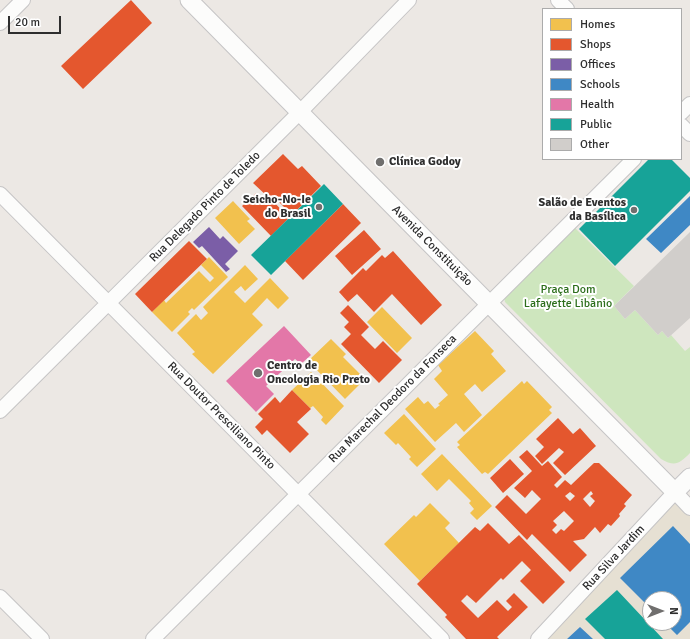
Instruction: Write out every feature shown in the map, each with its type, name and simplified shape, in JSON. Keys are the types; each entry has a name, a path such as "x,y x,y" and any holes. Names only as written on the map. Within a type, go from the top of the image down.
{"street":[{"path":"0,23 23,0"},
{"name":"Avenida Constituição","path":"189,0 675,492"},
{"name":"Rua Delegado Pinto de Toledo","path":"0,411 300,112 409,0"},
{"path":"558,0 566,8"},
{"path":"682,112 690,104"},
{"path":"682,126 690,134"},
{"name":"Rua Marechal Deodoro da Fonseca","path":"153,639 299,495 488,303 633,160"},
{"name":"Rua Doutor Presciliano Pinto","path":"0,194 442,639"},
{"name":"Rua Silva Jardim","path":"538,639 690,477"},
{"path":"675,492 690,508"},
{"path":"0,597 42,639"}],"shaded area":[{"path":"677,501 690,515 690,639 547,639"}],"green space":[{"name":"Praça Dom Lafayette Libânio","path":"574,227 634,286 614,306 625,319 635,310 658,335 662,331 668,338 671,335 685,351 690,347 690,453 680,462 673,464 661,459 505,302 504,297"}],"building: Homes":[{"path":"233,201 250,219 247,221 255,229 239,244 215,218"},
{"path":"209,257 228,277 194,310 192,308 188,312 190,314 172,332 152,312 164,300 166,303 199,271 210,282 214,278 201,265"},
{"path":"245,265 258,279 245,291 241,286 234,292 245,303 270,278 289,298 278,309 267,298 252,314 263,325 213,374 192,354 195,352 177,333 196,314 201,320 208,313 203,307"},
{"path":"382,307 412,338 397,353 367,322"},
{"path":"475,331 494,351 491,354 506,371 482,392 475,384 464,394 482,415 464,432 456,423 435,442 405,409 418,397 424,404 428,401 435,409 440,405 438,404 448,395 434,379 442,371 438,365"},
{"path":"331,339 346,354 343,357 365,379 345,399 308,361"},
{"path":"311,372 344,406 326,425 321,420 323,417 313,406 310,408 292,390"},
{"path":"522,381 524,384 527,381 552,407 549,410 552,413 488,474 485,472 482,474 457,447 460,445 457,442"},
{"path":"404,414 436,449 417,467 409,459 411,457 398,443 396,445 384,433"},
{"path":"442,454 492,506 477,520 470,513 474,509 469,503 471,501 449,479 437,491 421,474"},
{"path":"430,503 450,523 445,528 459,543 420,581 384,544 414,515 416,517"}],"building: Shops":[{"path":"131,0 152,23 83,89 61,66"},
{"path":"283,154 298,169 302,166 321,186 292,215 272,195 269,198 253,183"},
{"path":"256,193 269,205 273,201 289,218 271,236 242,206"},
{"path":"343,204 361,223 303,280 285,261"},
{"path":"364,230 381,249 352,275 335,256"},
{"path":"189,241 207,259 152,312 135,294"},
{"path":"393,251 442,305 421,325 392,294 374,312 357,294 348,302 339,292 363,268 366,271 382,255 385,258"},
{"path":"348,305 369,327 361,335 375,349 383,341 402,360 379,383 341,344 351,334 344,327 349,322 340,313"},
{"path":"292,390 311,409 297,422 309,434 290,453 267,430 262,435 255,427 263,419 258,414 275,397 280,403"},
{"path":"558,418 573,434 580,428 596,446 565,475 553,463 564,452 559,448 542,464 535,456 544,447 536,439"},
{"path":"527,450 542,466 548,461 562,477 554,485 557,488 565,480 571,485 594,463 599,463 632,495 624,504 626,506 619,514 620,516 611,526 608,524 600,533 595,527 584,539 573,541 587,555 570,572 532,534 527,540 495,507 507,495 526,514 541,499 532,490 525,498 514,488 532,471 519,457","holes":["591,491 593,494 590,496 595,501 590,507 583,499","570,492 575,496 570,501 565,496","564,511 574,521 564,531 561,529 556,534 552,530 557,525 553,521"]},
{"path":"510,459 524,474 503,493 490,478"},
{"path":"488,523 509,544 519,535 565,582 543,604 520,581 531,570 522,561 503,580 501,578 476,603 467,595 461,601 478,618 497,600 508,611 512,607 506,601 514,593 528,607 497,637 499,639 466,639 445,617 447,615 417,584 475,527 480,531"}],"building: Offices":[{"path":"209,227 220,239 223,236 238,251 225,264 230,269 226,272 202,246 199,248 193,242"}],"building: Schools":[{"path":"690,196 690,225 661,253 646,239"},
{"path":"673,526 690,544 690,622 682,630 682,591 642,591 642,600 620,578"},
{"path":"580,627 593,639 567,639"},
{"path":"673,631 681,631 677,635"}],"building: Health":[{"name":"Centro de Oncologia Rio Preto","path":"284,326 311,355 301,364 295,359 266,386 274,394 256,412 226,381"}],"building: Public":[{"name":"Salão de Eventos da Basílica","path":"648,160 672,160 690,178 690,191 615,266 579,229"},
{"path":"324,184 343,204 271,275 251,255"},
{"path":"617,590 642,617 642,631 655,631 663,639 605,639 585,619"}],"building: Other":[{"path":"690,232 690,318 668,338 662,331 658,335 635,310 625,319 614,306"}],"place":[{"name":"Clínica Godoy","path":"380,162"},
{"name":"Seicho-No-Ie do Brasil","path":"319,207"},
{"name":"Salão de Eventos da Basílica","path":"634,210"},
{"name":"Centro de Oncologia Rio Preto","path":"258,373"}]}
